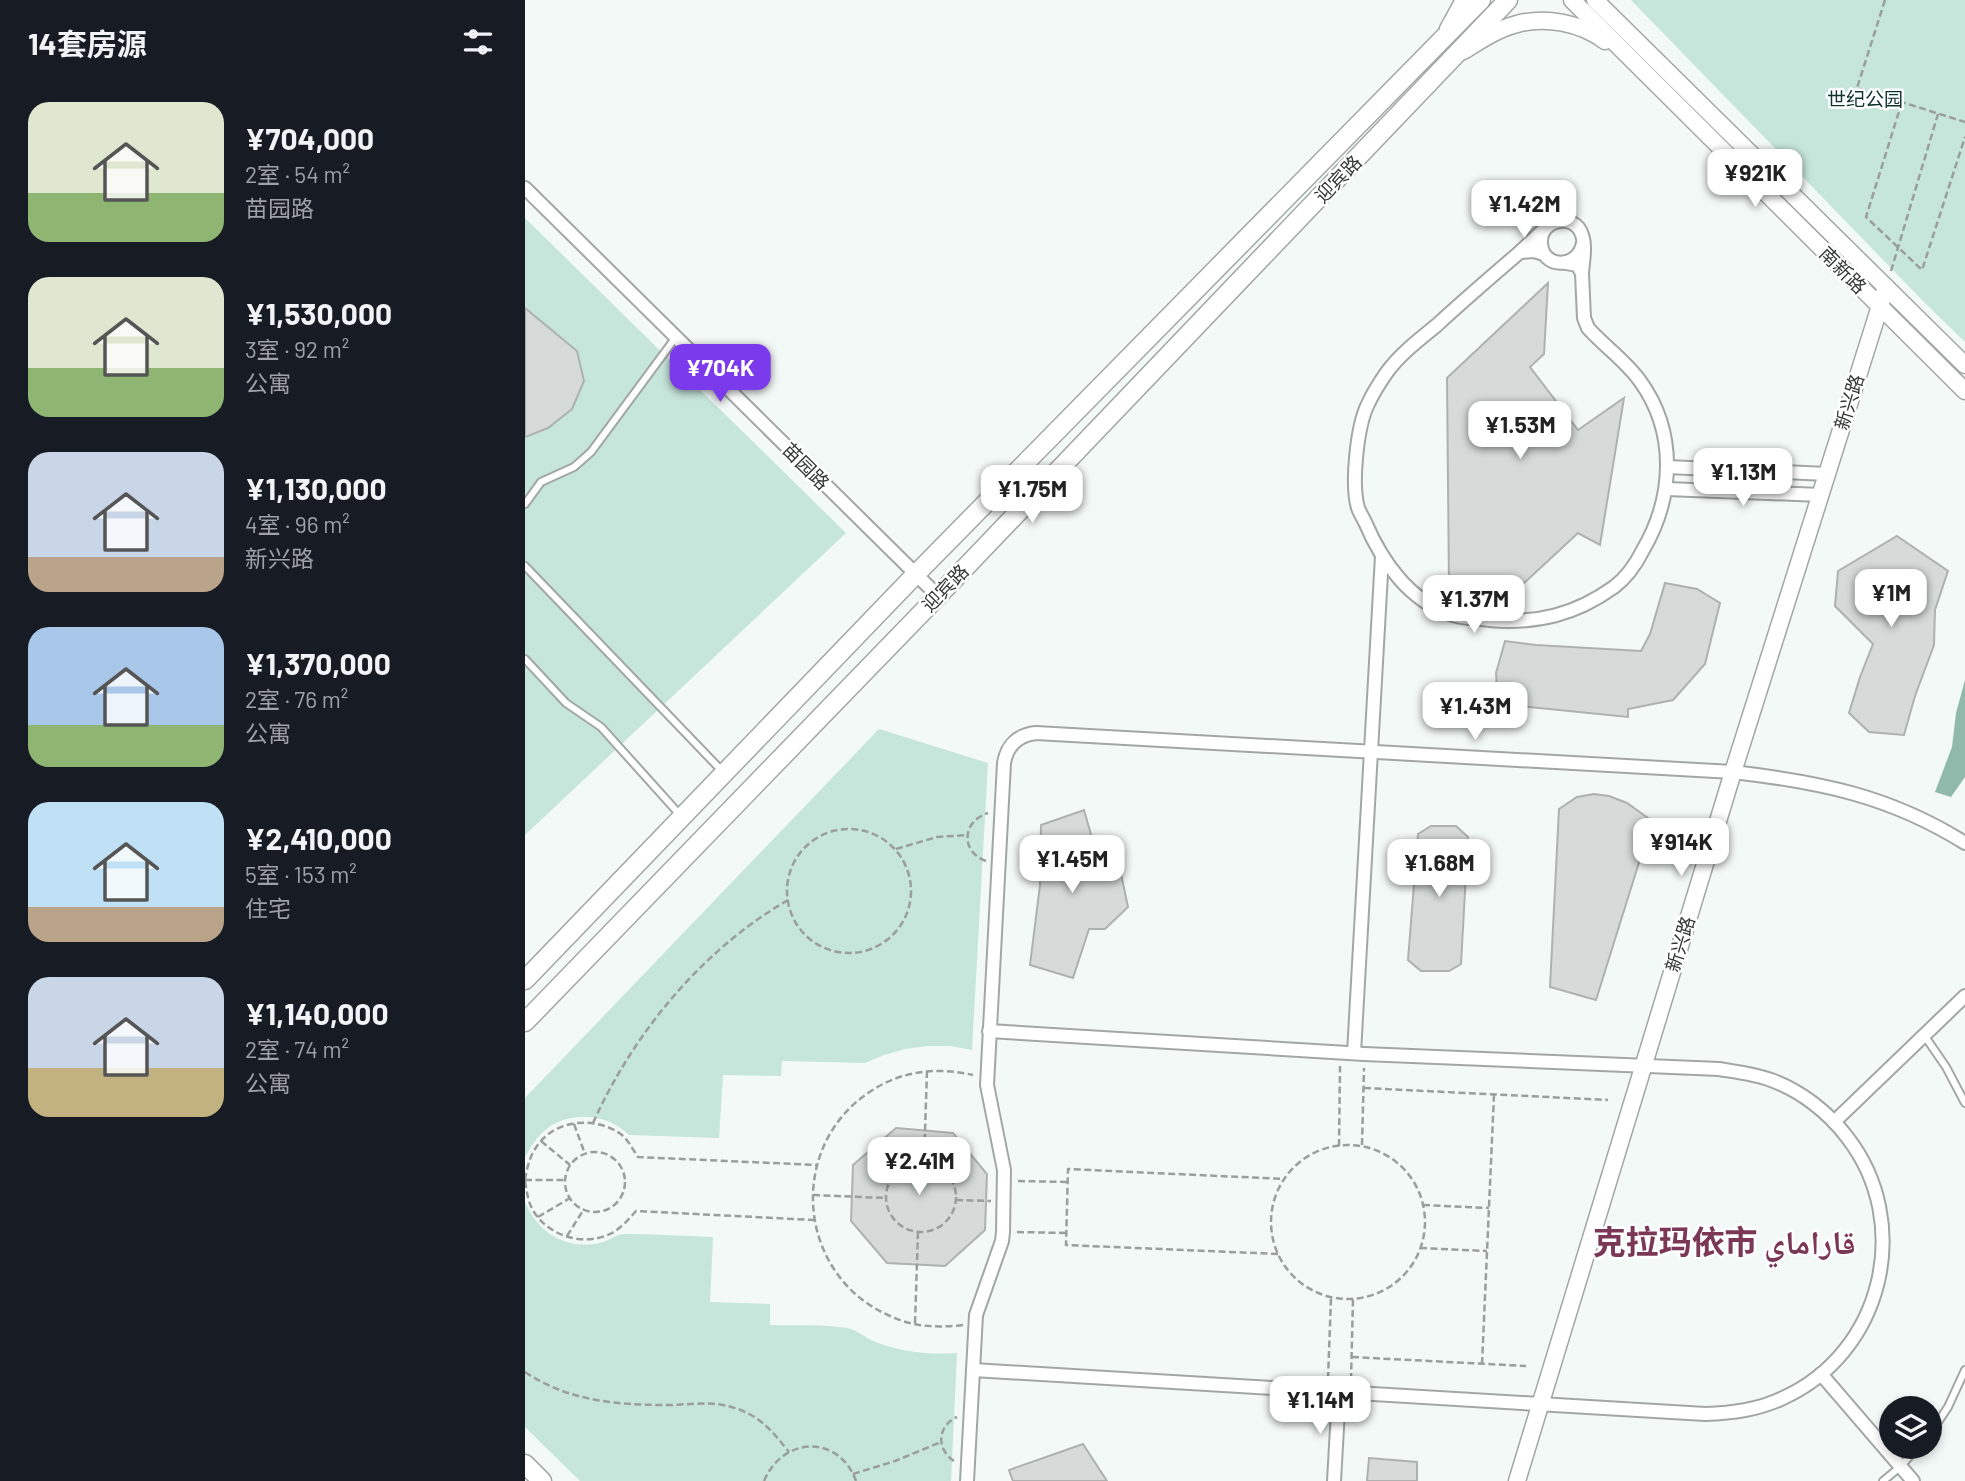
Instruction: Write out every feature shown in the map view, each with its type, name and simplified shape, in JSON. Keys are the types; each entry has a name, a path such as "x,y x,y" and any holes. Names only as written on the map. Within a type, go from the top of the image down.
{"main road":[{"name":"迎宾路","path":"525,980 916,574 1481,0"},
{"name":"迎宾路","path":"525,1021 938,596 1508,0"},
{"path":"525,1465 542,1481"}],"street":[{"path":"1443,38 1464,0"},
{"name":"南新路","path":"1572,0 1646,62 1962,356"},
{"name":"南新路","path":"1595,0 1646,62 1879,307 1965,391"},
{"path":"1609,0 1646,62"},
{"path":"1455,56 1499,31 1538,21 1579,27 1646,62"},
{"name":"苗园路","path":"525,188 938,596"},
{"path":"1559,220 1571,222 1581,231 1583,243 1584,318 1588,328 1640,381 1664,434 1667,489 1663,505 1648,542 1628,573 1616,586 1583,607 1558,616 1531,621 1455,616 1418,598 1400,580 1371,538 1358,506 1356,470 1358,440 1367,405 1388,371 1419,340 1548,226 1559,220"},
{"path":"1544,254 1541,236 1548,226"},
{"path":"1566,263 1578,256 1583,243"},
{"path":"1520,252 1534,251 1544,254 1554,262 1577,265 1583,273"},
{"name":"新兴路","path":"1517,1481 1733,772 1886,287"},
{"path":"1667,467 1827,474"},
{"path":"1667,489 1821,495"},
{"path":"1359,1054 1382,556"},
{"path":"967,1481 976,1315 1003,1232 1004,1170 987,1077 1006,754 1018,738 1036,733 1733,772 1789,779 1860,794 1940,827 1965,843"},
{"path":"1834,1122 1965,996"},
{"path":"973,1370 1705,1414 1732,1413 1783,1398 1807,1385 1846,1349 1861,1327 1872,1303 1880,1277 1883,1250 1877,1196 1855,1147 1819,1107 1797,1092 1759,1077 1719,1069 1359,1054 989,1031"},
{"path":"1821,1374 1913,1481"},
{"path":"1334,1481 1339,1393"}],"lane":[{"path":"525,504 541,482 574,467 591,452 676,337"},
{"path":"525,566 724,773"},
{"path":"525,659 566,703 601,727 682,817"},
{"path":"1924,1035 1946,1067 1965,1103"},
{"path":"1942,1416 1965,1370"},
{"path":"1883,1481 1907,1459"}],"path":[{"path":"1885,0 1857,88 1965,122"},
{"path":"1902,102 1866,217 1922,270 1965,137"},
{"path":"1886,287 1938,114"},
{"path":"999,862 982,860 975,855 967,841 971,824 976,818 984,814 1001,813"},
{"path":"857,829 878,836 895,849 907,867 911,888 909,908 901,926 888,940 871,950 852,954 832,951 814,943 800,930 788,900 790,872 800,853 816,838 836,830 857,829"},
{"path":"895,849 937,837 968,835"},
{"path":"593,1123 604,1098 644,1034 690,977 742,930 788,900"},
{"path":"1339,1146 1340,1052"},
{"path":"1359,1054 1364,1088 1362,1147"},
{"path":"975,1324 915,1324 891,1317 858,1297 845,1284 824,1251 814,1220 812,1195 817,1165 826,1140 836,1124 863,1096 896,1078 927,1071 954,1070 987,1077"},
{"path":"924,1162 927,1071"},
{"path":"1364,1088 1608,1100"},
{"path":"1482,1364 1494,1095"},
{"path":"814,1220 636,1211 620,1227 602,1237 589,1239 566,1236 545,1225 538,1217 527,1197 525,1180 528,1162 536,1146 549,1133 566,1124 584,1121 604,1125 622,1135 638,1157 817,1165"},
{"path":"574,1123 585,1154"},
{"path":"541,1142 570,1165"},
{"path":"1351,1144 1375,1149 1396,1161 1413,1180 1423,1205 1425,1226 1420,1248 1405,1275 1383,1291 1353,1299 1331,1298 1306,1288 1286,1270 1273,1246 1270,1219 1275,1195 1287,1174 1305,1157 1327,1147 1339,1146 1351,1144"},
{"path":"604,1153 619,1165 623,1173 623,1193 610,1208 590,1212 584,1209 572,1202 567,1193 565,1180 570,1165 585,1154 604,1153"},
{"path":"924,1162 944,1170 955,1189 956,1200 953,1211 939,1227 918,1232 896,1222 889,1211 887,1188 901,1168 924,1162"},
{"path":"1278,1254 1066,1245 1067,1169 1284,1179"},
{"path":"525,1180 565,1180"},
{"path":"1004,1181 1067,1182"},
{"path":"812,1195 887,1198"},
{"path":"538,1217 570,1198"},
{"path":"956,1200 986,1201"},
{"path":"1423,1205 1489,1208"},
{"path":"566,1236 584,1209"},
{"path":"915,1324 918,1232"},
{"path":"1003,1232 1066,1233"},
{"path":"1420,1248 1487,1251"},
{"path":"1331,1298 1339,1393"},
{"path":"1339,1393 1352,1357 1353,1299"},
{"path":"1352,1357 1527,1366"},
{"path":"525,1371 543,1384 601,1402 629,1405 702,1402 723,1404 746,1412 768,1426 789,1452"},
{"path":"968,1464 950,1459 941,1442 942,1431 952,1419 971,1415"},
{"path":"853,1474 895,1461 941,1442"},
{"path":"764,1481 769,1469 779,1457 808,1446 837,1454 848,1465 856,1481"}],"green space":[{"name":"世纪公园","path":"1631,0 1965,0 1965,342 1923,301"},
{"path":"525,218 846,533 525,835"},
{"path":"879,729 988,763 972,1050 928,1046 905,1049 865,1063 782,1061 781,1076 723,1075 719,1138 629,1135 621,1128 601,1119 579,1117 549,1127 535,1141 525,1157 525,1098"},
{"path":"525,1202 545,1230 555,1237 576,1244 600,1243 625,1234 713,1237 710,1302 770,1304 770,1325 847,1328 871,1340 903,1350 957,1353 951,1481 580,1481 525,1427"}],"shaded area":[{"path":"1965,680 1965,777 1951,797 1935,792 1952,747 1956,713"}],"building":[{"path":"1548,283 1544,354 1530,367 1578,430 1624,398 1600,545 1578,533 1510,596 1481,578 1449,584 1447,378"},
{"path":"525,308 577,351 584,381 572,409 548,428 525,437"},
{"path":"1897,536 1948,571 1935,610 1934,645 1904,735 1869,732 1849,713 1873,644 1835,606 1838,571"},
{"path":"1665,583 1697,589 1720,603 1705,664 1673,700 1628,709 1628,717 1498,704 1496,673 1505,641 1641,651 1650,634"},
{"path":"1594,794 1627,803 1652,821 1596,1000 1550,987 1559,809 1577,797"},
{"path":"1084,810 1099,862 1120,869 1128,907 1105,929 1089,929 1073,978 1030,965 1040,885 1041,825"},
{"path":"1431,826 1456,826 1468,837 1461,964 1449,971 1421,971 1408,960 1418,834"},
{"path":"896,1128 953,1133 987,1174 985,1230 945,1266 887,1263 851,1221 853,1165"},
{"path":"1083,1444 1107,1481 1013,1481 1009,1470"},
{"path":"1369,1458 1417,1462 1417,1481 1367,1481"}],"district":[{"name":"克拉玛依市 قاراماي","path":"1724,1242"}]}
